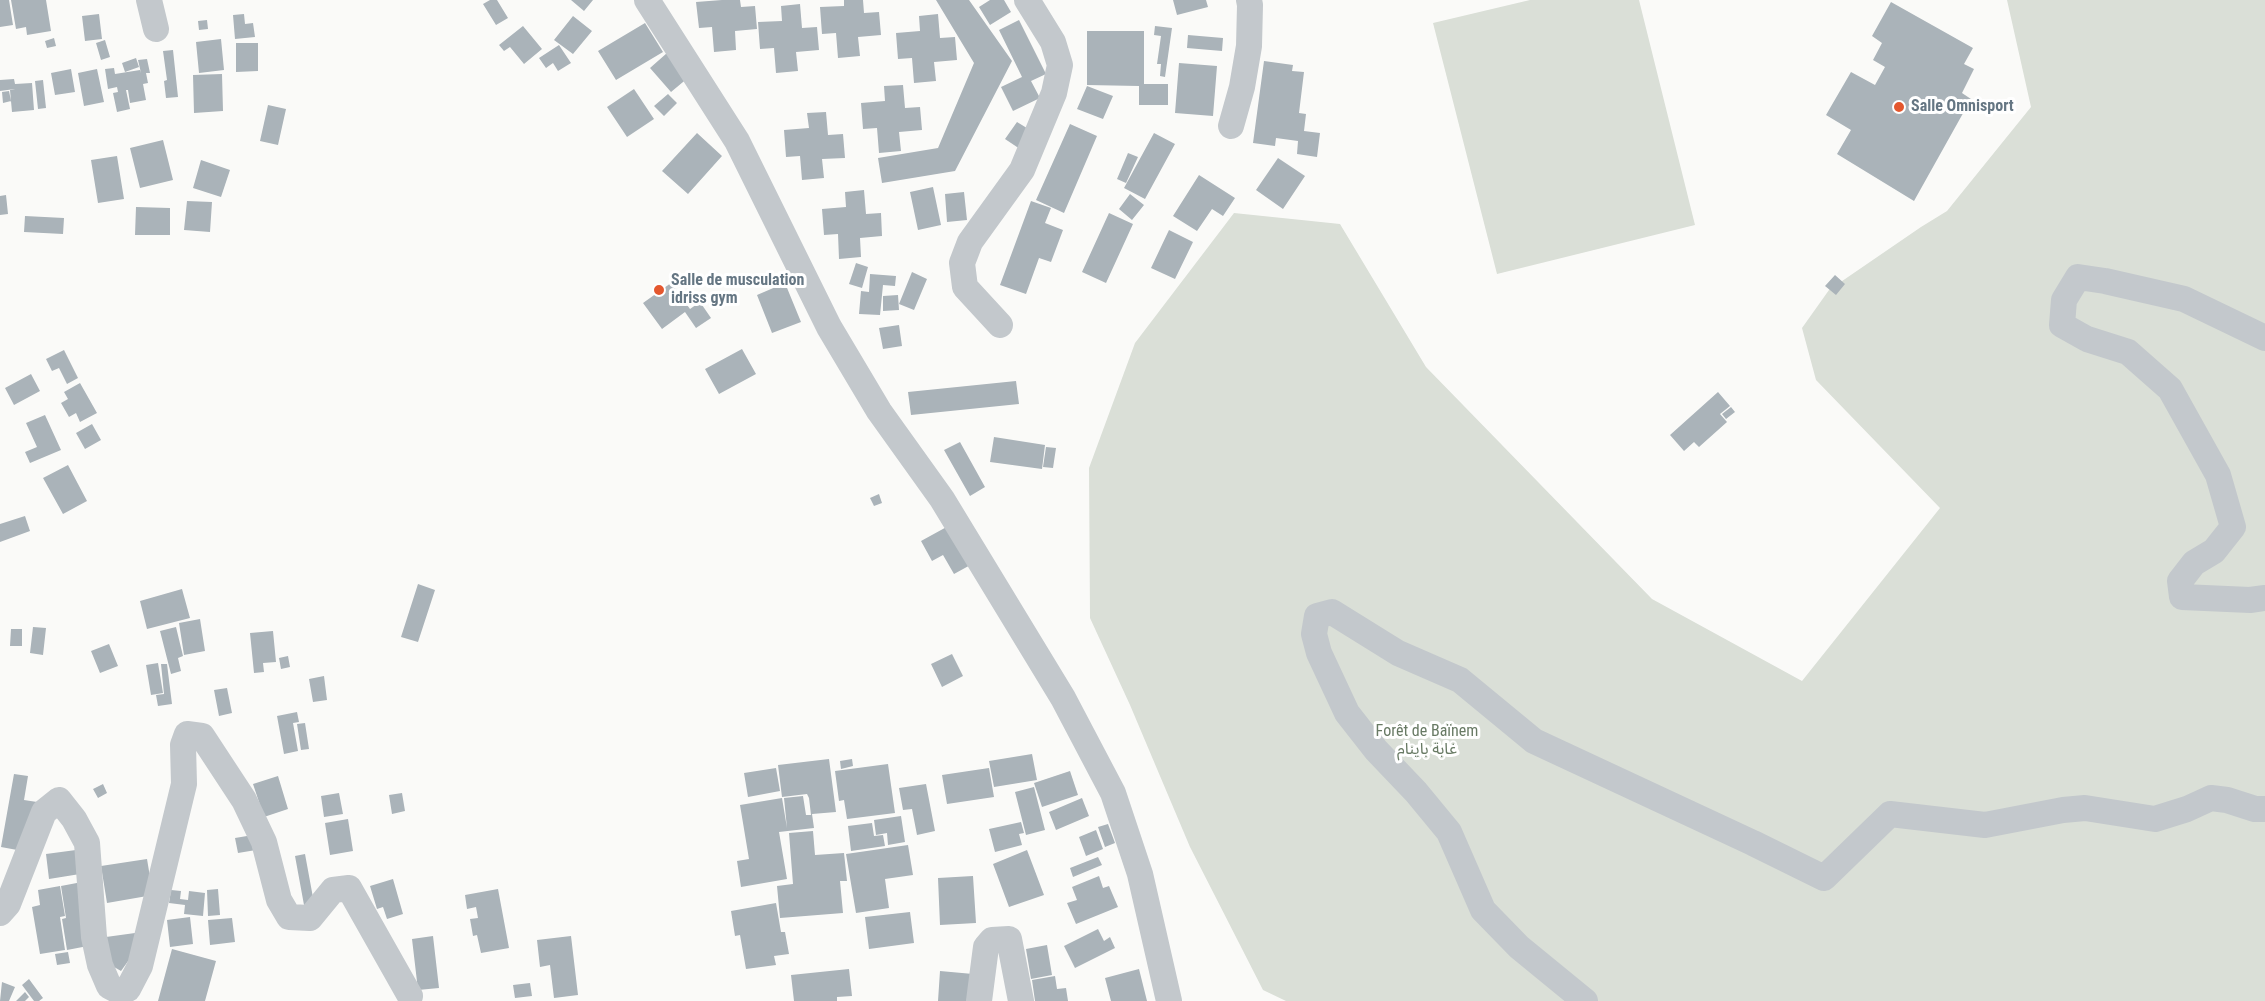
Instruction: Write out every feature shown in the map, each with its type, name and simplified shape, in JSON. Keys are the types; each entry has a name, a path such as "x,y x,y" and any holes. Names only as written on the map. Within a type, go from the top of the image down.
{"street":[{"path":"149,0 156,29"},
{"path":"647,0 737,141 829,327 879,411 942,499 1069,708 1113,793 1140,874 1169,1001"},
{"path":"1000,325 965,287 962,263 970,242 1022,170 1054,93 1060,65 1053,42 1028,0"},
{"path":"1231,126 1242,87 1249,46 1249,0"},
{"path":"2265,338 2184,299 2105,281 2078,277 2064,300 2062,325 2087,339 2128,352 2170,389 2218,475 2233,527 2214,550 2194,563 2180,581 2182,597 2250,600 2265,598"},
{"path":"1585,1001 1519,947 1483,910 1449,832 1416,792 1376,750 1347,713 1319,653 1314,634 1317,616 1332,612 1398,653 1460,680 1534,741 1824,878 1890,814 1985,825 2085,808 2155,819 2187,809 2211,798 2227,800 2255,809 2265,809"},
{"path":"0,913 8,904 44,812 59,800 74,819 87,843 93,937 100,965 110,987 120,992 128,989 140,966 184,784 183,745 186,734 201,736 244,800 264,842 279,900 289,917 310,918 333,890 349,888 410,996"},
{"path":"979,1001 986,947 992,940 1009,939 1021,1001"}],"green space":[{"path":"1530,0 1639,0 1695,225 1497,274 1433,23"},
{"name":"Forêt de Baïnem غابة باينام","path":"2007,0 2265,0 2265,1001 1286,1001 1263,990 1190,847 1130,705 1090,618 1089,468 1135,343 1234,213 1340,224 1426,367 1652,599 1802,681 1940,508 1816,380 1802,328 1829,290 1947,211 2031,107"}],"building":[{"path":"0,0 9,0 13,25 0,27"},
{"path":"11,0 46,0 51,31 27,35 26,27 16,29"},
{"path":"490,0 497,0 508,18 496,25 483,4"},
{"path":"571,0 593,0 584,11"},
{"path":"740,0 741,7 755,6 757,29 735,31 736,50 714,52 712,27 699,28 696,2"},
{"path":"844,0 863,0 864,13 879,12 881,35 858,37 860,56 838,58 836,33 822,34 820,7 844,6"},
{"path":"936,0 969,0 1012,61 955,171 882,183 878,158 938,148 974,63"},
{"path":"990,0 1004,0 1011,12 990,25 979,7"},
{"path":"1173,0 1206,0 1208,7 1177,15"},
{"name":"Salle Omnisport","path":"1891,2 1973,48 1964,64 1974,69 1962,93 1971,99 1914,201 1837,154 1851,130 1826,115 1851,72 1875,85 1885,67 1873,60 1882,43 1872,36"},
{"path":"800,4 802,28 817,27 819,50 796,52 798,71 776,73 774,48 760,49 758,22 782,21 781,6"},
{"path":"99,14 102,39 85,41 82,16"},
{"path":"244,14 245,24 253,23 255,37 235,39 233,15"},
{"path":"938,14 940,38 955,37 957,60 934,62 936,81 914,83 912,58 898,59 896,33 920,31 919,16"},
{"path":"573,16 592,31 573,54 554,40"},
{"path":"207,20 208,29 199,30 198,21"},
{"path":"1019,20 1046,74 1031,81 1040,98 1013,111 1001,87 1022,77 999,30"},
{"path":"645,23 663,52 616,80 598,51"},
{"path":"523,26 542,49 524,64 510,47 504,51 499,45"},
{"path":"1155,26 1172,28 1165,77 1160,76 1161,64 1157,64 1161,36 1154,35"},
{"path":"1087,31 1144,31 1144,84 1168,84 1168,105 1139,105 1139,86 1087,85"},
{"path":"1188,35 1223,38 1222,51 1187,48"},
{"path":"54,38 56,46 47,48 45,41"},
{"path":"221,39 224,70 199,73 196,42"},
{"path":"105,40 110,57 101,60 96,43"},
{"path":"236,43 258,43 258,71 236,72"},
{"path":"559,45 571,63 558,71 553,63 546,68 539,58"},
{"path":"173,50 178,97 166,98 164,81 167,80 163,51"},
{"path":"667,53 689,77 671,92 650,68"},
{"path":"136,58 139,67 125,72 122,63"},
{"path":"147,59 150,73 146,73 148,83 143,84 146,100 130,103 128,90 126,90 130,109 117,112 113,93 118,92 117,87 108,89 105,69 114,68 115,74 140,70 141,73 138,60"},
{"path":"1264,61 1293,65 1292,71 1304,72 1299,113 1306,114 1304,131 1320,133 1317,157 1297,154 1298,141 1276,138 1275,146 1253,143"},
{"path":"1179,63 1217,66 1213,116 1175,113"},
{"path":"71,69 75,92 55,95 51,73"},
{"path":"97,69 104,102 84,106 78,73"},
{"path":"222,74 223,111 194,113 193,75"},
{"path":"14,79 15,84 32,83 34,110 12,112 10,90 15,89 0,91 0,80"},
{"path":"43,80 46,108 38,109 35,81"},
{"path":"903,85 905,108 920,107 922,130 899,132 901,151 879,153 877,128 863,129 861,103 885,101 884,86"},
{"path":"1087,86 1113,96 1103,119 1077,109"},
{"path":"634,89 654,119 627,137 607,107"},
{"path":"9,91 11,101 3,103 2,92"},
{"path":"668,94 677,103 664,116 654,106"},
{"path":"268,105 286,109 278,145 260,141"},
{"path":"826,112 828,135 843,134 845,158 822,159 824,178 802,180 800,156 786,157 784,130 809,128 807,113"},
{"path":"1017,122 1035,133 1023,151 1005,139"},
{"path":"1070,124 1097,136 1064,213 1036,200"},
{"path":"697,133 722,156 688,194 662,171"},
{"path":"1154,133 1175,144 1145,199 1124,188"},
{"path":"163,140 173,180 140,188 130,148"},
{"path":"1128,153 1138,157 1126,183 1117,179"},
{"path":"117,156 124,199 98,203 91,160"},
{"path":"1278,158 1305,176 1283,209 1256,190"},
{"path":"201,160 230,170 221,197 193,188"},
{"path":"1199,175 1235,198 1223,216 1212,209 1197,231 1173,216"},
{"path":"933,187 941,225 918,230 910,192"},
{"path":"864,190 866,214 881,213 882,236 860,238 861,257 839,259 838,234 824,235 822,209 846,207 845,192"},
{"path":"964,192 967,220 947,222 945,194"},
{"path":"1130,194 1144,205 1132,220 1119,209"},
{"path":"6,195 8,214 0,215 0,196"},
{"path":"187,201 212,202 210,232 184,230"},
{"path":"1031,201 1051,208 1045,223 1063,230 1051,262 1039,258 1026,294 1000,285"},
{"path":"136,207 170,208 170,235 135,235"},
{"path":"1109,213 1133,224 1106,283 1082,272"},
{"path":"25,216 64,218 63,234 24,232"},
{"path":"1169,230 1193,242 1175,279 1151,268"},
{"path":"856,263 868,267 862,288 849,284"},
{"path":"912,272 927,279 914,310 899,304"},
{"path":"870,274 896,276 895,286 883,285 880,315 859,314 861,291 869,292"},
{"path":"1835,275 1845,284 1836,295 1825,286"},
{"path":"671,283 690,309 700,302 711,318 696,328 685,312 662,329 643,303"},
{"path":"785,283 801,322 772,333 757,295"},
{"path":"898,295 899,310 883,311 883,296"},
{"path":"899,325 902,346 883,349 879,328"},
{"path":"742,349 756,374 719,394 705,369"},
{"path":"64,350 78,378 67,384 59,368 52,371 46,359"},
{"path":"31,374 40,391 14,405 5,388"},
{"path":"1016,381 1019,404 911,415 908,392"},
{"path":"80,383 97,413 80,422 76,413 69,417 61,403 68,399 64,392"},
{"path":"1718,392 1730,406 1720,414 1727,422 1699,447 1694,442 1684,451 1670,435"},
{"path":"1731,407 1735,412 1726,419 1722,414"},
{"path":"45,415 61,450 30,463 25,452 37,447 26,423"},
{"path":"92,424 101,440 85,449 76,433"},
{"path":"994,437 1045,445 1042,469 990,462"},
{"path":"960,442 985,487 970,496 944,450"},
{"path":"1046,447 1056,448 1053,468 1043,467"},
{"path":"68,465 87,501 63,514 43,478"},
{"path":"879,494 882,503 874,506 870,498"},
{"path":"25,516 30,531 0,542 0,524"},
{"path":"952,524 974,563 954,574 943,555 932,561 921,541"},
{"path":"418,584 435,590 418,642 401,637"},
{"path":"182,589 190,618 147,629 140,601"},
{"path":"200,619 205,651 184,655 179,623"},
{"path":"33,627 46,628 43,655 30,653"},
{"path":"176,627 183,656 178,658 181,671 171,674 160,631"},
{"path":"11,629 22,629 22,646 10,646"},
{"path":"273,631 276,662 263,663 264,672 254,673 250,633"},
{"path":"109,644 118,666 100,673 91,651"},
{"path":"952,654 963,676 942,687 931,664"},
{"path":"288,656 290,667 281,669 279,658"},
{"path":"158,663 163,693 151,695 146,665"},
{"path":"161,664 167,664 172,704 158,706 156,695 164,694"},
{"path":"324,676 327,700 313,702 309,679"},
{"path":"227,688 232,713 219,716 214,690"},
{"path":"297,712 299,722 293,723 298,751 284,754 277,716"},
{"path":"305,723 309,749 301,750 297,724"},
{"path":"1032,754 1037,780 994,787 989,761"},
{"path":"829,759 836,812 812,814 814,828 779,832 787,879 741,887 737,861 749,859 740,805 782,798 787,828 784,798 803,796 806,815 811,815 809,798 807,794 782,797 778,765"},
{"path":"852,759 853,766 841,769 840,761"},
{"path":"888,764 895,813 847,819 844,800 839,801 835,771"},
{"path":"776,768 780,791 748,797 744,773"},
{"path":"989,768 994,797 947,804 942,775"},
{"path":"1070,771 1078,795 1042,807 1034,783"},
{"path":"14,774 28,776 24,800 37,802 28,852 1,847"},
{"path":"278,776 288,809 264,817 253,784"},
{"path":"103,784 107,793 98,798 93,789"},
{"path":"926,784 935,831 917,835 912,809 903,810 899,788"},
{"path":"1034,787 1045,830 1026,835 1015,792"},
{"path":"339,793 343,814 324,817 321,796"},
{"path":"402,793 405,811 392,814 389,795"},
{"path":"1082,798 1089,816 1056,830 1049,812"},
{"path":"901,816 905,842 888,845 887,833 876,835 874,820"},
{"path":"348,819 353,851 330,855 325,823"},
{"path":"1021,822 1024,833 1019,834 1022,845 995,852 989,829"},
{"path":"872,823 874,836 883,835 885,846 851,851 848,826"},
{"path":"1108,824 1115,843 1105,847 1098,827"},
{"path":"1096,830 1103,849 1086,856 1079,837"},
{"path":"813,831 815,855 844,853 847,881 840,881 843,913 780,918 777,886 793,884 789,833"},
{"path":"253,835 256,850 238,853 235,838"},
{"path":"908,845 913,875 885,879 889,908 856,913 846,854"},
{"path":"76,850 80,874 49,879 46,854"},
{"path":"1027,850 1044,895 1009,907 993,864"},
{"path":"305,854 314,903 304,905 295,856"},
{"path":"1098,857 1102,865 1073,877 1070,868"},
{"path":"147,859 153,895 107,903 101,866"},
{"path":"973,876 976,923 940,925 938,878"},
{"path":"1099,876 1103,888 1109,886 1118,907 1076,924 1067,903 1077,900 1072,887"},
{"path":"393,879 403,914 387,919 383,907 377,909 370,886"},
{"path":"82,882 93,945 67,950 62,919 66,918 61,886"},
{"path":"60,886 65,916 60,917 65,950 40,954 32,907 40,905 38,890"},
{"path":"218,889 220,915 208,916 207,890"},
{"path":"498,889 509,948 481,953 477,935 473,936 470,919 478,918 476,907 467,909 465,895"},
{"path":"171,890 181,891 180,899 188,900 189,891 205,893 203,916 184,914 185,905 169,903"},
{"path":"776,903 781,932 785,932 789,954 774,956 776,965 746,969 740,935 735,936 731,911"},
{"path":"910,912 914,943 869,949 865,917"},
{"path":"190,917 193,944 170,947 167,920"},
{"path":"232,918 235,942 210,945 208,920"},
{"path":"1098,929 1104,941 1110,937 1115,948 1075,968 1064,946"},
{"path":"135,933 136,950 121,971 109,964 106,937"},
{"path":"433,936 439,988 418,990 412,939"},
{"path":"571,936 578,995 554,998 550,965 540,967 537,940"},
{"path":"1047,945 1052,975 1031,979 1026,949"},
{"path":"172,949 216,961 205,1001 158,1001"},
{"path":"68,952 70,963 57,965 55,954"},
{"path":"849,969 852,996 837,997 837,1001 794,1001 791,975"},
{"path":"1139,969 1147,1001 1111,1001 1105,978"},
{"path":"940,971 973,974 971,1001 938,1001"},
{"path":"1055,976 1057,989 1066,988 1068,1001 1035,1001 1032,980"},
{"path":"29,979 43,998 39,1001 34,1001 22,985"},
{"path":"2,982 15,987 9,1001 0,1001"},
{"path":"530,983 532,996 515,998 513,985"},
{"path":"25,992 29,997 25,1001 16,1001"}],"place":[{"name":"Salle Omnisport","path":"1899,107"},
{"name":"Salle de musculation idriss gym","path":"659,290"}]}
